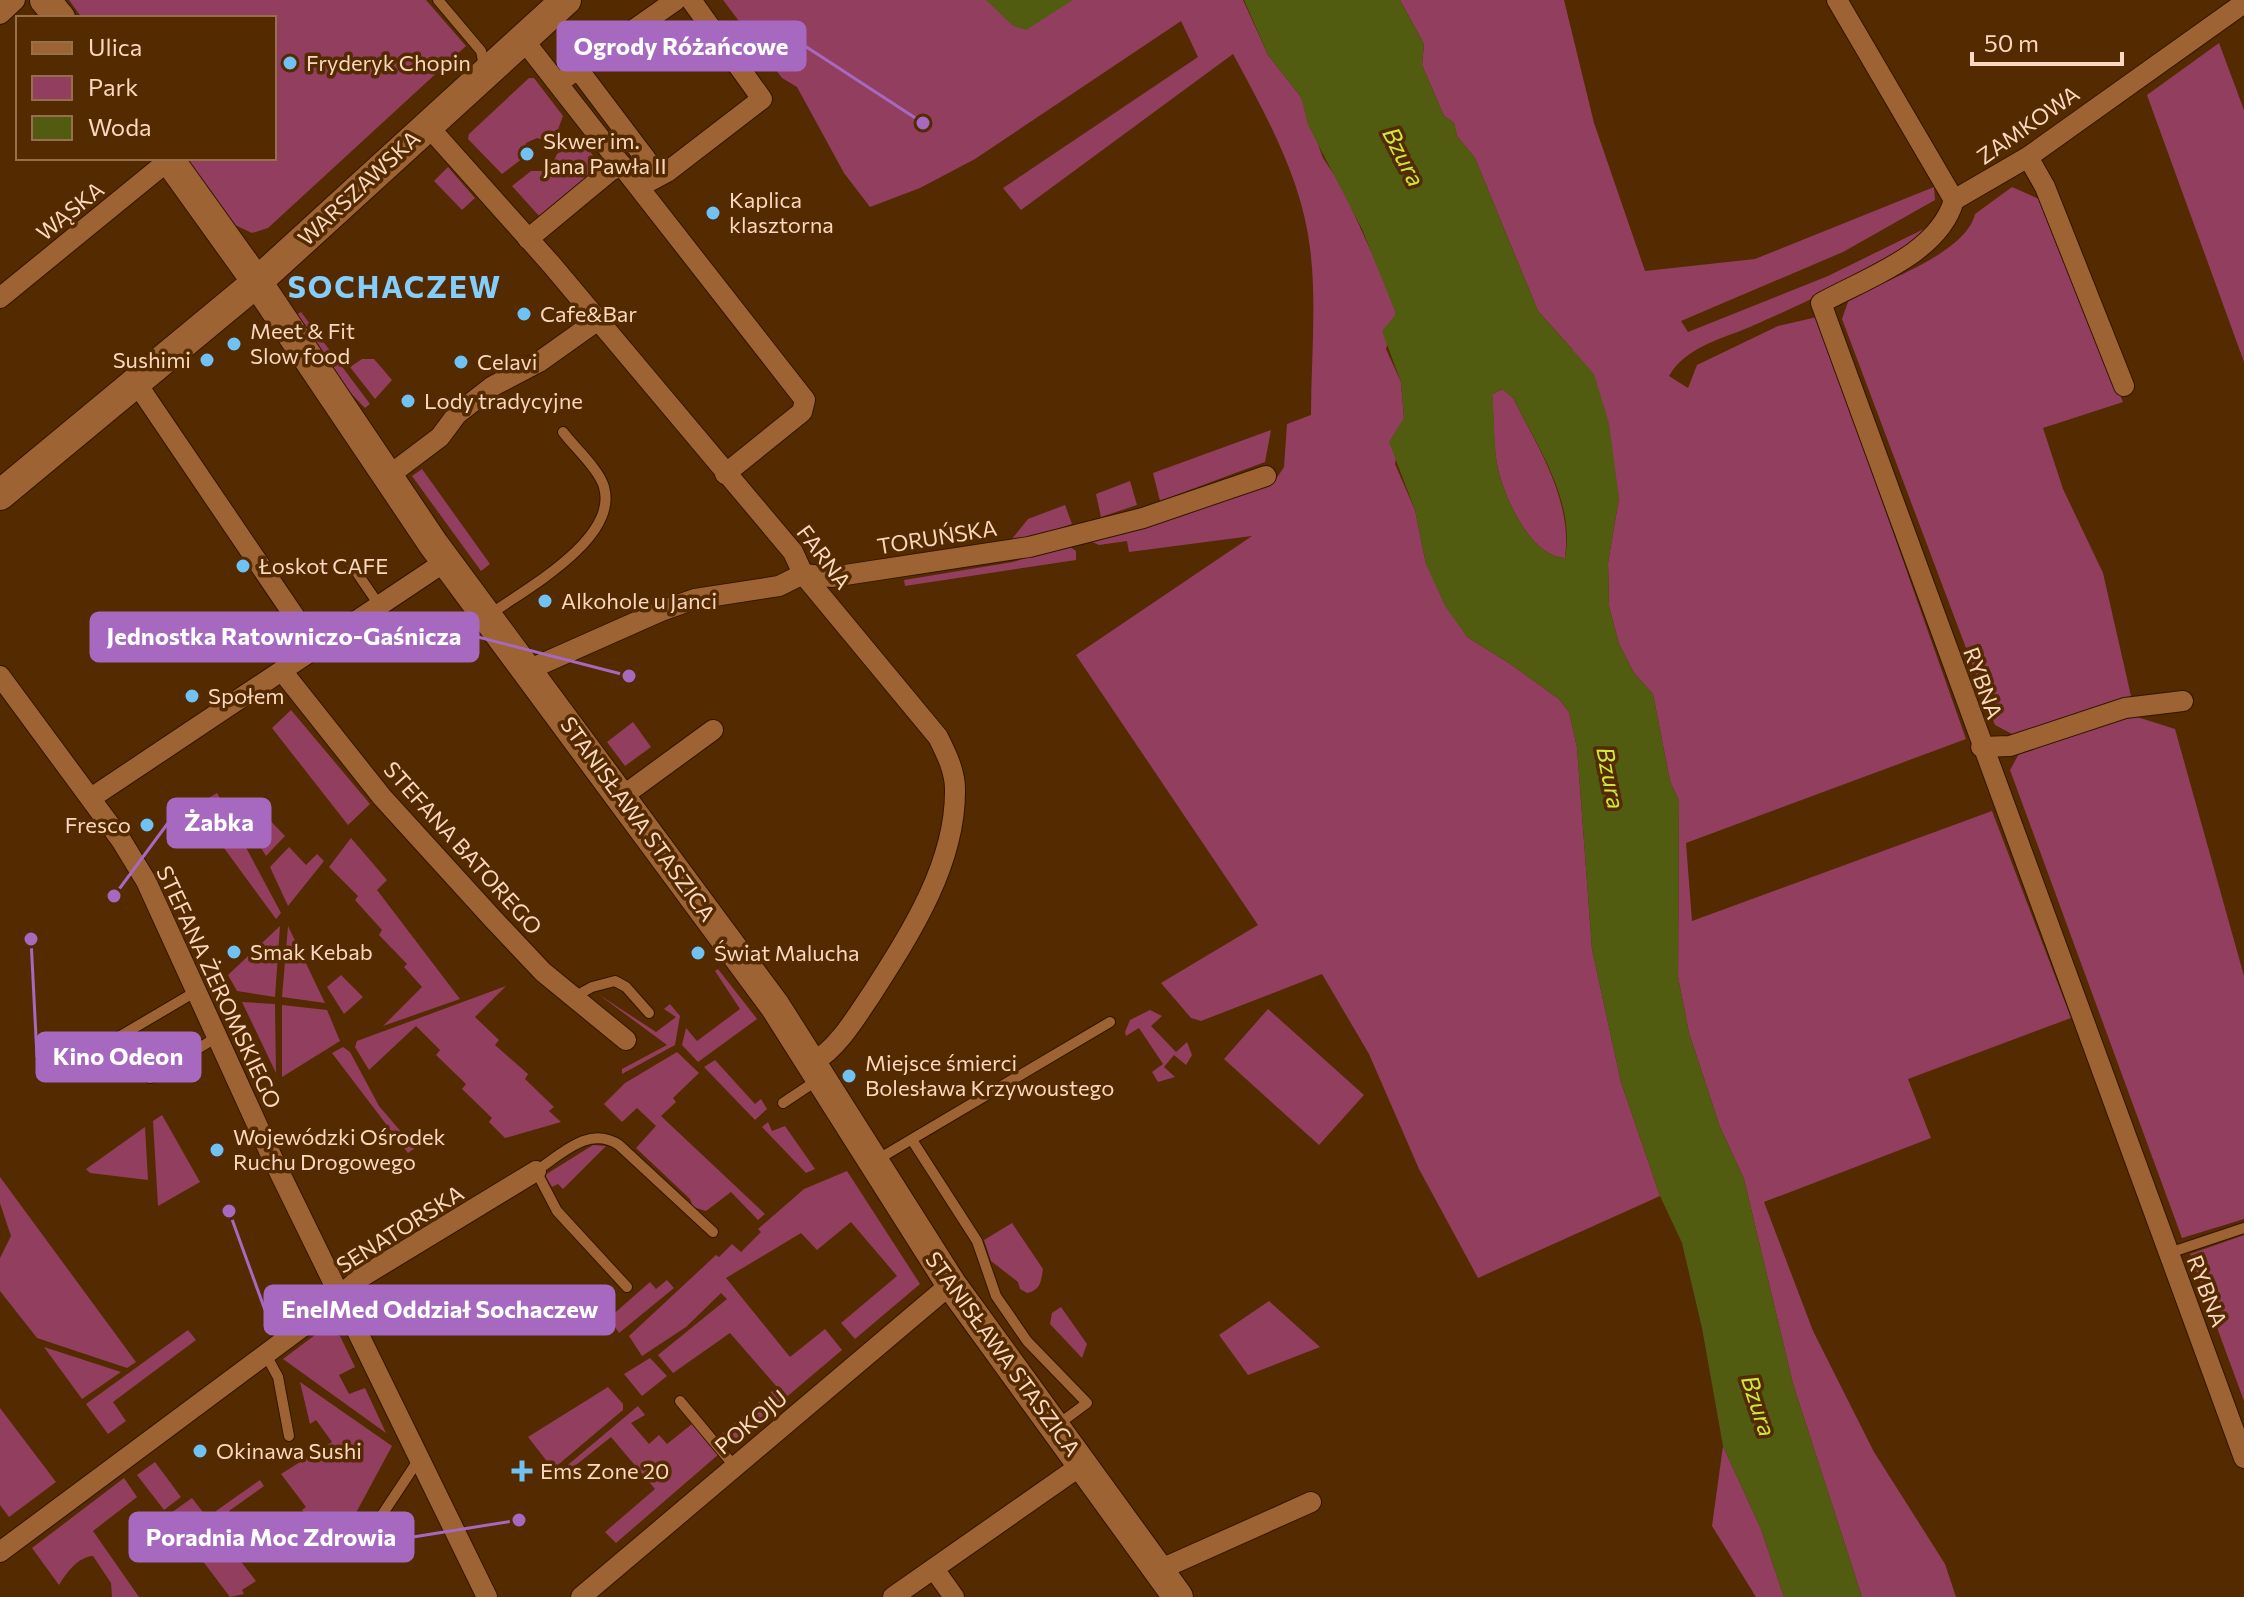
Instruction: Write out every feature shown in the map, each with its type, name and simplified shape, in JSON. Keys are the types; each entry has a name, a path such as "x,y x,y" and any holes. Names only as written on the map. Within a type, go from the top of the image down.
{"street":[{"path":"0,14 15,0"},
{"path":"45,0 58,16"},
{"name":"WARSZAWSKA","path":"0,495 257,282 566,0"},
{"path":"558,83 676,0"},
{"path":"639,187 762,99 691,0"},
{"path":"1837,0 1954,200"},
{"name":"ZAMKOWA","path":"1954,200 2028,157 2244,3"},
{"path":"522,38 805,400 802,412 725,474"},
{"path":"578,69 658,175"},
{"name":"FARNA","path":"427,125 598,320 793,552 803,574 938,737 956,787 945,852 915,924 860,1011 816,1071"},
{"path":"2028,157 2045,187 2124,386"},
{"name":"WĄSKA","path":"0,298 168,160"},
{"name":"STANISŁAWA STASZICA","path":"170,160 257,282 446,561 775,1006 951,1284 1178,1597"},
{"path":"528,239 610,171 622,165"},
{"name":"RYBNA","path":"1954,200 1950,216 1912,252 1821,303 1981,747 2244,1458"},
{"path":"387,477 440,437 457,414 493,386 539,362 598,320"},
{"path":"135,381 316,648"},
{"name":"TORUŃSKA","path":"528,670 695,599 779,586 803,574 832,577 1029,547 1143,518 1266,476"},
{"path":"91,798 446,561"},
{"name":"STEFANA BATOREGO","path":"282,671 382,797 543,972 626,1040"},
{"name":"STEFANA ŻEROMSKIEGO","path":"0,676 91,798 146,881 195,992 487,1597"},
{"path":"1981,747 2010,746 2125,708 2183,701"},
{"path":"620,798 713,730"},
{"name":"SENATORSKA","path":"0,1552 266,1355 360,1278 536,1171"},
{"name":"POKOJU","path":"581,1597 951,1284"},
{"path":"893,1597 1083,1464"},
{"path":"1159,1570 1311,1502"},
{"path":"934,1569 954,1597"}],"lane":[{"path":"438,0 481,51 484,66 480,76"},
{"path":"487,616 579,552 606,506 604,485 563,432"},
{"path":"351,564 379,605"},
{"path":"574,997 592,987 615,981 626,987 649,1013"},
{"path":"53,1053 66,1062 78,1061 195,992"},
{"path":"874,1163 1110,1022"},
{"path":"150,1078 217,1037"},
{"path":"783,1103 816,1071"},
{"name":"SENATORSKA","path":"536,1171 588,1137 611,1139 713,1232"},
{"path":"912,1140 977,1241 996,1296 1027,1341 1087,1403 1055,1426"},
{"path":"536,1171 557,1211 627,1287"},
{"path":"2167,1253 2244,1228"},
{"path":"266,1355 278,1377 289,1436"},
{"path":"680,1401 735,1467"},
{"path":"372,1530 419,1459"}],"green space":[{"path":"69,0 426,0 466,46 268,228 252,233 235,225 187,160 276,160 276,16 81,16"},
{"path":"723,0 1243,0 1268,55 1301,97 1323,158 1341,185 1388,289 1396,314 1386,349 1401,382 1404,418 1395,464 1415,510 1426,564 1467,637 1559,699 1569,712 1577,747 1592,949 1621,1082 1660,1196 1478,1278 1419,1169 1369,1054 1322,974 1201,1021 1191,1018 1161,983 1258,925 1076,655 1252,536 1129,552 1127,541 1099,545 1090,541 1276,479 1284,467 1287,424 1311,415 1313,289 1306,222 1281,148 1233,54 1021,210 1003,188 1198,57 1181,21 975,159 920,188 870,207 844,173 797,87 782,78"},
{"path":"1400,0 1564,0 1594,123 1645,271 1755,259 1934,187 1935,200 1843,252 1681,321 1688,332 1828,276 1930,226 1918,238 1874,267 1792,308 1694,351 1669,376 1688,388 1697,365 1778,326 1817,317 1966,739 1686,843 1692,921 1992,811 2071,1018 1908,1079 1931,1138 1764,1202 1813,1331 1874,1452 1945,1564 1956,1597 1862,1597 1793,1384 1744,1179 1720,1127 1689,1033 1678,977 1679,801 1670,781 1653,694 1634,673 1619,644 1609,606 1608,563 1619,498 1612,466 1572,349 1538,311 1475,158 1457,136 1454,123 1444,116 1422,65 1424,44"},
{"path":"2219,43 2244,110 2244,362 2147,95"},
{"path":"529,78 534,78 563,116 557,132 547,141 537,138 526,143 523,158 502,174 468,139 469,134"},
{"path":"583,143 600,164 600,170 540,217 512,186 531,171 549,171 557,154 567,146"},
{"path":"448,167 475,198 462,210 434,181"},
{"path":"2012,187 2039,199 2123,402 2043,428 2063,489 2103,573 2131,696 2014,735 1995,725 1842,319 1849,299 1940,253 1968,228 1975,214"},
{"path":"301,312 370,404 365,408 340,382 294,316"},
{"path":"362,359 374,359 392,380 375,399 350,367"},
{"path":"1503,389 1513,398 1543,455 1559,495 1566,537 1565,558 1541,548 1531,537 1513,510 1501,481 1495,451 1492,394"},
{"path":"1271,430 1265,462 1160,501 1153,473"},
{"path":"422,469 490,564 481,571 412,476"},
{"path":"1130,481 1137,505 1101,517 1096,494"},
{"path":"1065,505 1072,524 1021,541 1012,539 1028,519"},
{"path":"1067,545 1076,551 1076,560 905,586 904,580 1013,562"},
{"path":"291,710 370,804 348,825 272,728"},
{"path":"2134,716 2175,729 2244,976 2244,1219 2182,1238 2010,770 2021,750"},
{"path":"633,722 651,747 625,766 607,742"},
{"path":"217,793 281,913 276,919 194,807"},
{"path":"263,813 285,836 266,856 250,829"},
{"path":"351,838 387,880 377,890 460,999 383,1026 422,987 404,967 407,964 379,935 382,930 355,900 358,896 329,867"},
{"path":"289,847 306,865 317,854 324,861 288,906 270,867"},
{"path":"280,926 275,997 237,991 228,975"},
{"path":"288,926 325,1003 282,997"},
{"path":"718,969 757,1019 698,1062 682,1045 686,1028 697,1041 740,1009 715,971"},
{"path":"341,975 363,997 344,1014 327,987"},
{"path":"506,986 475,1017 499,1040 495,1045 528,1074 525,1079 554,1107 549,1111 561,1122 505,1138 489,1122 492,1118 462,1089 466,1084 436,1055 440,1050 416,1026 369,1070 355,1047 357,1041"},
{"path":"598,994 656,1032 676,1017 664,1009 670,1004 680,1016 675,1045 622,1074 622,1069 667,1045"},
{"path":"242,1002 275,1004 276,1073"},
{"path":"282,1005 327,1010 340,1041 282,1077"},
{"path":"1268,1009 1364,1095 1319,1145 1224,1059"},
{"path":"1150,1010 1162,1016 1151,1026 1176,1052 1187,1042 1192,1055 1186,1065 1174,1055 1164,1067 1175,1077 1158,1082 1152,1072 1163,1064 1139,1028 1126,1036 1125,1032 1130,1020"},
{"path":"343,1047 350,1052 379,1106 415,1148 408,1153 332,1053"},
{"path":"677,1052 699,1073 673,1098 676,1102 661,1116 765,1214 758,1220 731,1192 706,1211 693,1207 690,1199 636,1148 656,1126 637,1108 622,1122 604,1104 625,1083"},
{"path":"715,1060 755,1104 761,1099 767,1109 755,1120 704,1067"},
{"path":"162,1115 200,1182 158,1206 153,1121"},
{"path":"768,1122 772,1131 785,1126 815,1169 806,1173 762,1127"},
{"path":"145,1127 148,1180 90,1173 86,1169"},
{"path":"593,1145 606,1146 563,1189 558,1184 552,1187 545,1175"},
{"path":"847,1171 920,1284 855,1339 841,1323 897,1276 851,1222 817,1250 801,1233 726,1278 790,1357 825,1329 842,1350 731,1444 722,1434 777,1387 730,1333 673,1373 658,1355 727,1299 721,1293 686,1327 642,1356 629,1336 716,1255 719,1257 732,1244 741,1252 761,1232 758,1229 804,1189"},
{"path":"0,1177 136,1362 127,1368 37,1338 0,1291 0,1258 11,1236 0,1203"},
{"path":"1012,1223 1043,1269 1041,1281 1032,1292 1020,1289 1018,1282 991,1261 984,1240"},
{"path":"2244,1235 2244,1401 2190,1254"},
{"path":"667,1280 674,1288 619,1333 609,1318 650,1282 656,1289"},
{"path":"1269,1301 1320,1347 1248,1375 1219,1335"},
{"path":"1061,1307 1087,1344 1082,1358 1050,1324 1052,1313"},
{"path":"323,1329 340,1336 355,1367 339,1375 349,1394 365,1388 386,1433 283,1359"},
{"path":"188,1330 196,1340 113,1402 126,1421 108,1434 86,1404"},
{"path":"44,1347 121,1372 82,1399"},
{"path":"650,1358 667,1376 642,1396 624,1374"},
{"path":"300,1382 392,1446 350,1524 325,1543 302,1510 306,1507 281,1474 332,1442 316,1420 310,1424"},
{"path":"608,1387 623,1404 623,1410 553,1469 528,1437"},
{"path":"638,1406 645,1415 631,1423 649,1444 659,1435 667,1444 692,1424 719,1454 616,1543 605,1532 655,1489 611,1437 561,1477 557,1474"},
{"path":"0,1408 56,1482 9,1517 0,1505"},
{"path":"1723,1446 1761,1529 1784,1597 1756,1597 1712,1526"},
{"path":"155,1462 181,1497 164,1510 137,1475"},
{"path":"124,1478 137,1497 93,1531 139,1597 112,1597 111,1583 93,1556 78,1562 59,1585 32,1548"},
{"path":"260,1480 264,1486 229,1511 250,1538 240,1545 216,1511"},
{"path":"192,1498 256,1581 242,1590 244,1594 230,1597 168,1515"}],"water":[{"path":"986,0 1073,0 1026,30 1013,26"},
{"name":"Bzura","path":"1244,0 1400,0 1424,44 1422,65 1444,116 1454,123 1457,136 1475,158 1538,311 1594,374 1609,423 1619,498 1608,563 1609,606 1619,644 1634,673 1653,694 1670,781 1679,801 1678,977 1689,1033 1720,1127 1744,1179 1793,1384 1862,1597 1784,1597 1761,1529 1723,1446 1702,1328 1682,1243 1660,1196 1621,1082 1592,949 1577,747 1569,712 1559,699 1467,637 1445,606 1426,564 1415,510 1389,442 1404,418 1401,382 1382,331 1396,314 1362,229 1308,125 1301,97 1268,55","holes":["1502,389 1513,398 1560,495 1567,537 1565,558 1541,548 1531,537 1513,510 1501,481 1495,451 1492,395"]}],"place":[{"name":"Fryderyk Chopin","path":"290,63"},
{"name":"Ogrody Różańcowe","path":"923,123"},
{"name":"Skwer im. Jana Pawła II","path":"527,154"},
{"name":"Kaplica klasztorna","path":"713,213"},
{"name":"Cafe&Bar","path":"524,314"},
{"name":"Meet & Fit Slow food","path":"234,344"},
{"name":"Sushimi","path":"207,360"},
{"name":"Celavi","path":"461,362"},
{"name":"Lody tradycyjne","path":"408,401"},
{"name":"Łoskot CAFE","path":"243,566"},
{"name":"Alkohole u Janci","path":"545,601"},
{"name":"Jednostka Ratowniczo-Gaśnicza","path":"629,676"},
{"name":"Społem","path":"192,696"},
{"name":"Fresco","path":"147,825"},
{"name":"Żabka","path":"114,896"},
{"name":"Kino Odeon","path":"31,939"},
{"name":"Smak Kebab","path":"234,952"},
{"name":"Świat Malucha","path":"698,953"},
{"name":"Miejsce śmierci Bolesława Krzywoustego","path":"849,1076"},
{"name":"Wojewódzki Ośrodek Ruchu Drogowego","path":"217,1150"},
{"name":"EnelMed Oddział Sochaczew","path":"229,1211"},
{"name":"Okinawa Sushi","path":"200,1451"},
{"name":"Ems Zone 20","path":"522,1471"},
{"name":"Poradnia Moc Zdrowia","path":"519,1520"}],"district":[{"name":"SOCHACZEW","path":"395,288"}]}
